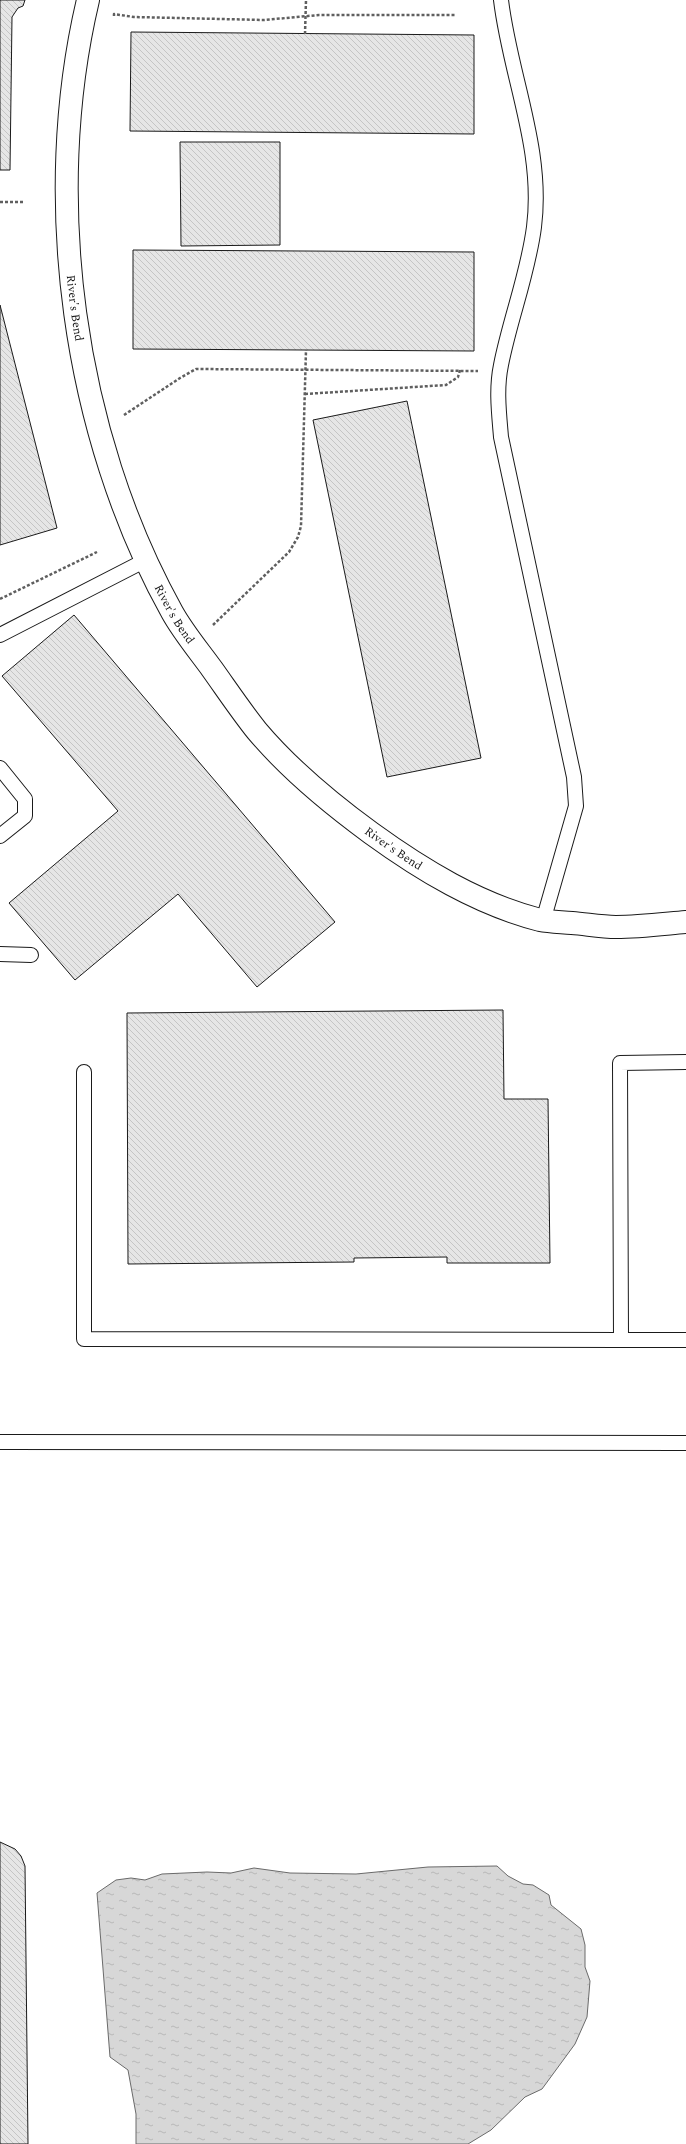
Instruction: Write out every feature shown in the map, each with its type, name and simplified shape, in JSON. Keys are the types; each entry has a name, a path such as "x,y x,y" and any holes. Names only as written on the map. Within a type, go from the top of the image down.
{"street":[{"name":"River's Bend","path":"88,0 80,34 69,111 66,176 70,263 75,314 103,443 124,509 146,560 174,615 257,730 297,774 352,819 410,861 457,887 507,909 543,921 615,927 686,922"}],"lane":[{"path":"501,0 529,135 535,183 534,226 500,371 498,398 501,437 574,777 576,806 543,921"},
{"path":"0,635 146,560"},
{"path":"0,768 25,799 25,816 0,836"},
{"path":"0,954 32,955"},
{"path":"621,1340 620,1064 686,1062"},
{"path":"84,1072 84,1339 686,1340"},
{"path":"0,1442 686,1443"}],"path":[{"path":"305,34 306,0"},
{"path":"112,22 114,14 134,17 264,20 305,16 456,15"},
{"path":"0,202 24,202"},
{"path":"193,642 289,552 298,537 301,526 305,394 304,370 306,350"},
{"path":"120,410 124,415 196,369 500,371"},
{"path":"305,394 446,385 458,376 460,370"},
{"path":"0,599 97,552"}],"water":[{"path":"497,1866 508,1876 523,1884 533,1885 549,1895 551,1905 581,1929 585,1945 585,1967 590,1981 587,2017 575,2044 542,2089 525,2097 491,2130 468,2144 136,2144 136,2114 128,2070 110,2057 97,1893 116,1880 131,1878 145,1880 162,1874 207,1872 231,1873 254,1868 290,1873 356,1874 428,1867"}],"building":[{"path":"0,0 25,0 23,6 18,8 12,17 10,170 0,170"},
{"path":"131,32 474,35 474,134 130,131"},
{"path":"180,142 280,142 280,245 181,246"},
{"path":"133,250 474,252 474,351 133,349"},
{"path":"0,305 57,528 0,545"},
{"path":"407,401 481,758 387,777 313,420"},
{"path":"74,615 335,922 257,987 178,894 75,980 9,903 118,811 2,676"},
{"path":"503,1010 504,1099 548,1099 550,1263 447,1263 447,1257 354,1258 354,1262 128,1264 127,1013"},
{"path":"0,1842 15,1849 21,1856 25,1866 28,2144 0,2144"}]}
